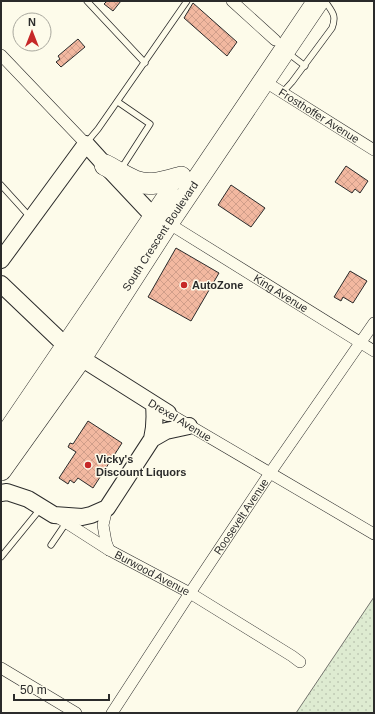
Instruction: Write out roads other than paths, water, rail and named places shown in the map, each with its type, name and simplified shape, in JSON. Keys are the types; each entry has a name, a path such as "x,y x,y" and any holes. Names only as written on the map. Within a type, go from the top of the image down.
{"highway":[{"name":"South Crescent Boulevard","path":"1,470 74,352 161,220 264,81 301,1"},
{"name":"South Crescent Boulevard","path":"161,220 181,177 280,45 318,1"},
{"path":"112,169 136,182 157,183 181,177"},
{"name":"South Crescent Boulevard","path":"1,442 74,352"}],"street":[{"path":"232,1 280,45"},
{"name":"King Avenue","path":"1,55 161,220 374,351"},
{"name":"Frosthoffer Avenue","path":"264,81 374,150"},
{"path":"1,260 86,144"},
{"name":"Drexel Avenue","path":"1,284 74,352 168,414 374,534"},
{"name":"Roosevelt Avenue","path":"112,713 270,473 374,323"},
{"path":"109,550 103,525 107,508 152,439 155,416 154,405"},
{"path":"152,439 166,431 189,426"},
{"name":"Burwood Avenue","path":"1,493 7,492 28,499 109,550 190,593 300,662"},
{"path":"53,515 82,517 107,508"},
{"path":"1,668 76,713"}],"lane":[{"path":"87,1 145,62"},
{"path":"86,144 118,102 187,1"},
{"path":"282,93 305,66 332,28 334,20 333,14 324,1"},
{"path":"280,45 305,66"},
{"path":"112,169 150,124 118,102"},
{"path":"1,185 32,218"},
{"path":"51,545 53,515"},
{"path":"1,557 53,515"}],"place":[{"name":"AutoZone","path":"184,285"},
{"name":"Vicky's Discount Liquors","path":"88,465"}]}
